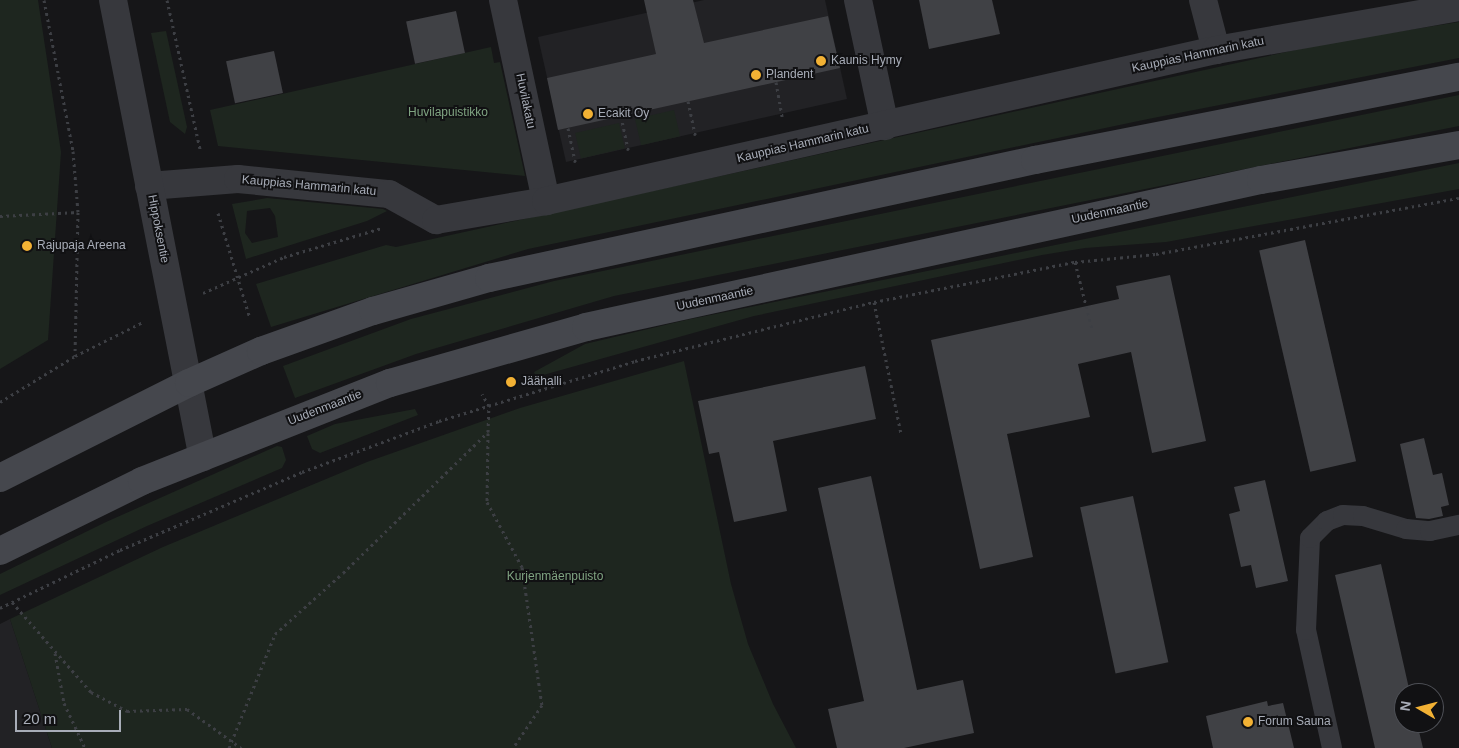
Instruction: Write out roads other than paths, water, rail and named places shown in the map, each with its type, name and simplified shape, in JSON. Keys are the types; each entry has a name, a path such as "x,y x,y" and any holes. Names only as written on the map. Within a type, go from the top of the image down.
{"main road":[{"path":"0,478 189,383 261,351 364,314 489,278 1035,160 1459,77"},
{"name":"Uudenmaantie","path":"0,551 142,481 390,384 586,327 1261,180 1459,145"}],"street":[{"name":"Hippoksentie","path":"113,0 203,457"},
{"name":"Huvilakatu","path":"503,0 546,201"},
{"path":"858,0 885,126"},
{"path":"1203,0 1216,50"},
{"name":"Kauppias Hammarin katu","path":"149,186 238,179 389,194 436,220 546,201 1216,50 1459,7"}],"lane":[{"path":"1332,748 1306,630 1310,538 1327,521 1343,515 1363,516 1414,530 1430,531 1459,525"}],"place":[{"name":"Kaunis Hymy","path":"821,61"},
{"name":"Plandent","path":"756,75"},
{"name":"Ecakit Oy","path":"588,114"},
{"name":"Rajupaja Areena","path":"27,246"},
{"name":"Jäähalli","path":"511,382"},
{"name":"Forum Sauna","path":"1248,722"}],"park label":[{"name":"Huvilapuistikko","path":"448,113"},
{"name":"Kurjenmäenpuisto","path":"555,577"}]}
